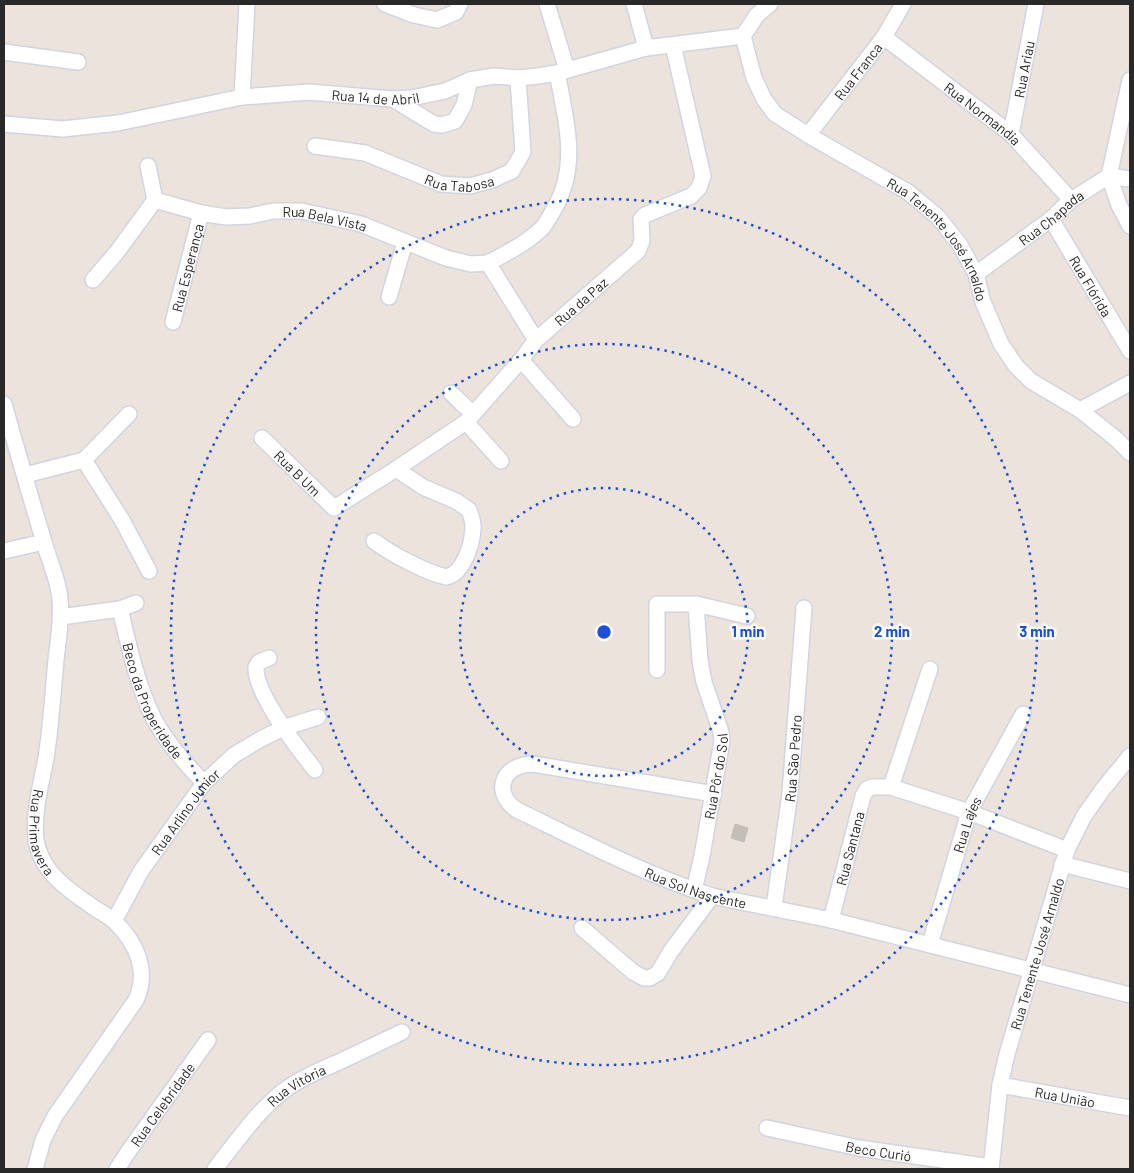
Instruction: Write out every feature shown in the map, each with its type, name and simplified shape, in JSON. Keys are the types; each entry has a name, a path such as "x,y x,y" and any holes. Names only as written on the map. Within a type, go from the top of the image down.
{"street":[{"path":"242,97 247,4"},
{"path":"385,4 414,15 437,20 456,12 460,4"},
{"name":"Rua Bela Vista","path":"155,200 201,213 226,217 250,216 273,211 302,211 361,224 446,258 471,264 488,263 515,249 542,228 558,202 565,182 570,158 562,71 547,4"},
{"path":"634,4 646,48"},
{"path":"743,36 754,10 770,4"},
{"name":"Rua Franca","path":"808,135 884,37 903,4"},
{"name":"Rua Ariau","path":"1011,134 1036,4"},
{"name":"Rua 14 de Abril","path":"4,124 63,129 118,123 242,97 309,92 411,98 445,91 470,80 494,76 518,78 562,71 646,48 743,36"},
{"name":"Rua Tenente José Arnaldo","path":"743,36 754,78 764,99 775,114 908,192 938,217 960,245 976,274 984,302 1001,344 1016,366 1031,381 1080,410 1115,438 1130,453"},
{"name":"Rua Normandia","path":"884,37 1011,134 1071,200"},
{"name":"Rua da Paz","path":"334,508 396,469 470,418 536,340 638,250 642,241 640,222 645,215 691,196 699,188 703,176 673,44"},
{"path":"4,52 78,62"},
{"name":"Rua Tabosa","path":"314,146 365,154 441,184 470,186 492,180 512,171 522,152 518,78"},
{"path":"392,98 434,124 442,125 455,121 464,105 470,80"},
{"path":"1130,80 1109,176 1119,205 1130,226"},
{"path":"93,280 117,252 155,200 148,166"},
{"path":"1109,176 1130,179"},
{"name":"Rua Chapada","path":"976,274 1051,219 1071,200 1109,176"},
{"name":"Rua Esperança","path":"173,322 201,213"},
{"name":"Rua Flórida","path":"1051,219 1130,351"},
{"path":"389,297 405,242"},
{"path":"488,263 536,340"},
{"path":"521,360 573,419"},
{"path":"1080,410 1130,383"},
{"path":"451,393 502,461"},
{"name":"Rua Primavera","path":"4,404 26,475 60,599 60,617 46,756 36,811 37,842 46,865 60,882 114,921 139,957 142,970 140,990 118,1027 55,1116 43,1140 35,1169"},
{"path":"26,475 84,460 129,414"},
{"name":"Rua B Um","path":"262,438 334,508"},
{"path":"84,460 122,520 149,571"},
{"path":"374,541 390,553 428,571 446,577 456,572 467,552 472,536 473,525 469,510 423,487 396,469"},
{"path":"4,551 44,542"},
{"path":"60,617 120,608 136,603"},
{"path":"657,670 657,604 696,604 747,616"},
{"name":"Rua Pôr do Sol","path":"694,890 714,794 722,741 721,732 701,668 696,604"},
{"name":"Beco da Properidade","path":"120,608 135,667 154,718 170,744 204,783"},
{"name":"Rua São Pedro","path":"774,907 790,793 804,608"},
{"path":"269,658 257,664 256,676 283,728 315,770"},
{"name":"Rua Santana","path":"831,920 863,796 867,789 884,786 930,669"},
{"name":"Rua Lajes","path":"930,944 969,812 1023,714"},
{"name":"Rua Arlino Junior","path":"114,921 142,871 204,783 234,755 283,728 318,717"},
{"name":"Rua Tenente José Arnaldo","path":"991,1168 1000,1085 1007,1054 1064,857 1084,816 1103,789 1125,770 1130,756"},
{"name":"Rua Sol Nascente","path":"714,794 533,764 518,766 511,770 504,781 504,796 517,810 662,879 694,890 712,896 831,920 1130,995"},
{"path":"884,786 969,812 1064,857 1130,881"},
{"path":"582,928 632,972 644,978 650,978 658,973 671,951 712,896"},
{"name":"Rua Vitória","path":"215,1169 239,1138 282,1092 317,1072 402,1032"},
{"name":"Rua Celebridade","path":"117,1169 208,1040"},
{"name":"Rua União","path":"1000,1085 1130,1108"},
{"name":"Beco Curió","path":"768,1128 859,1148 991,1168"}],"building":[{"path":"735,824 748,828 744,842 731,838"}]}
